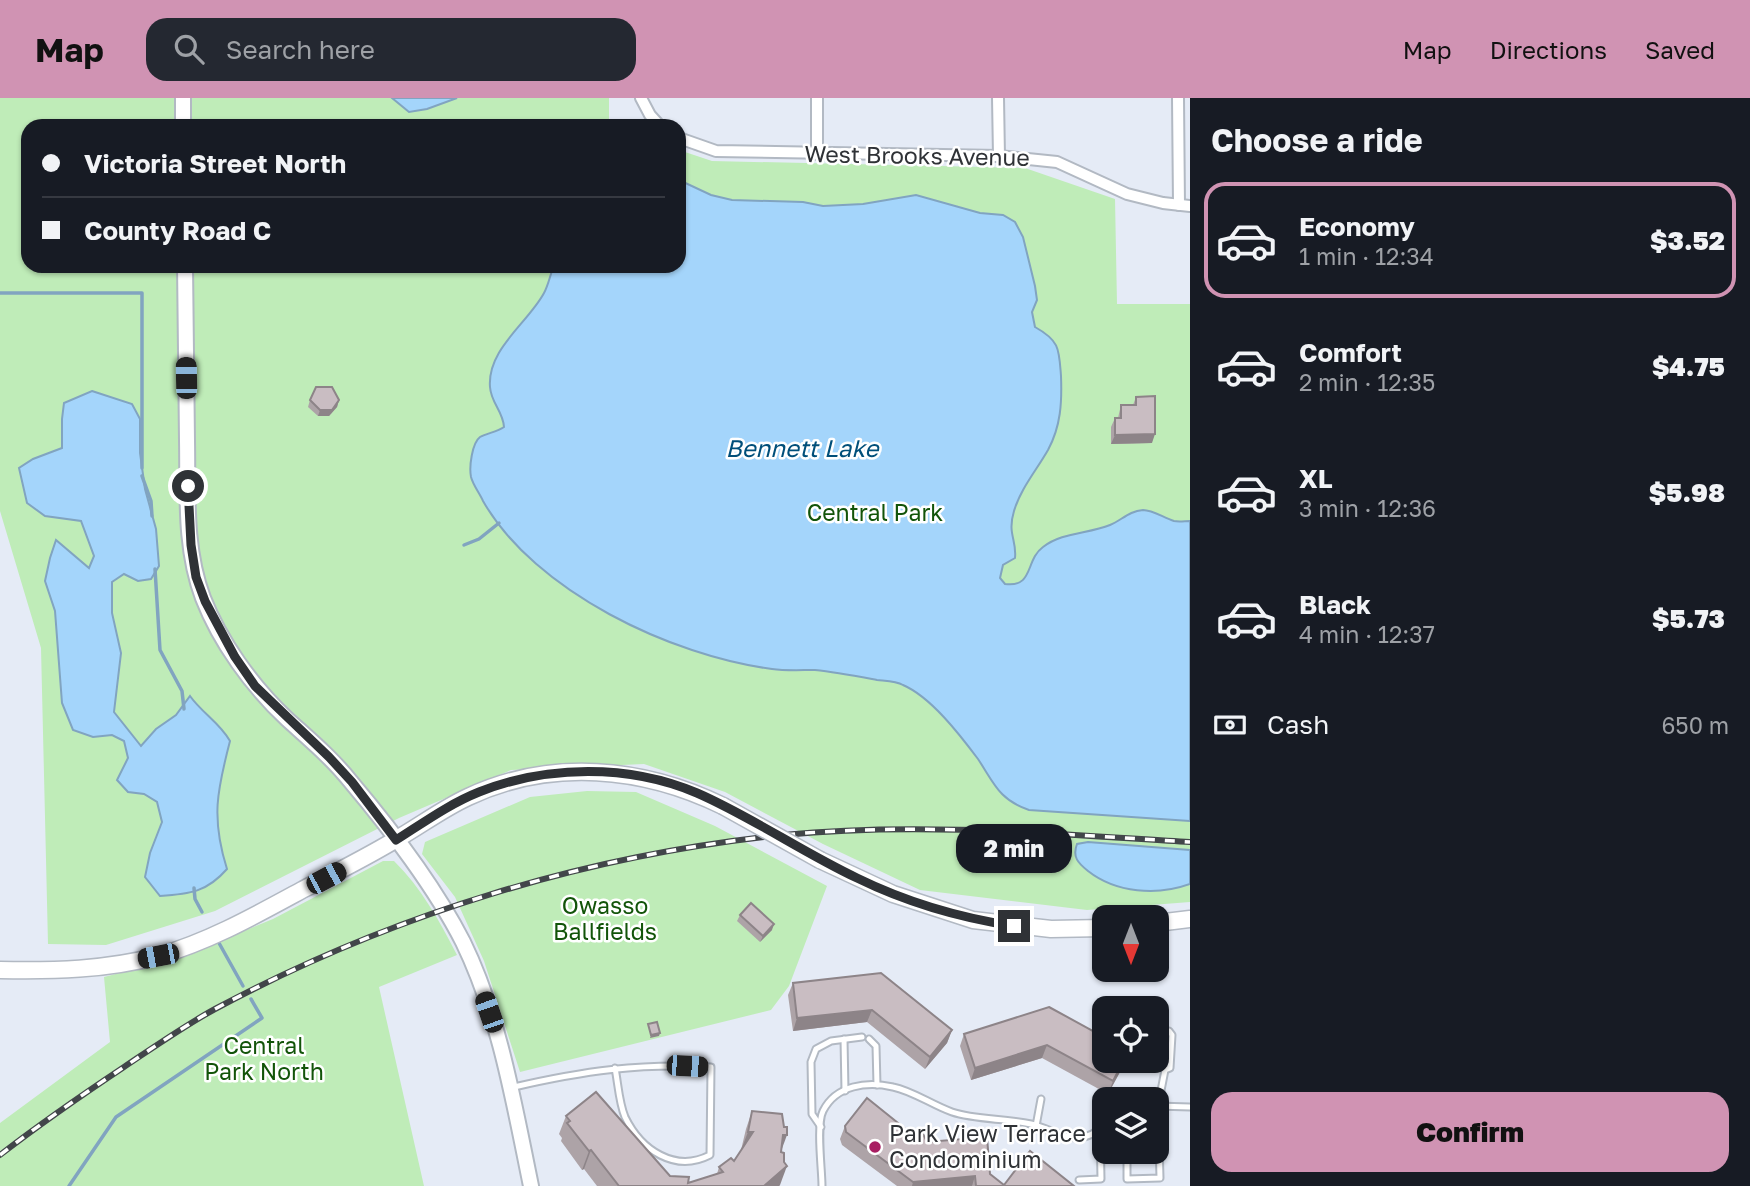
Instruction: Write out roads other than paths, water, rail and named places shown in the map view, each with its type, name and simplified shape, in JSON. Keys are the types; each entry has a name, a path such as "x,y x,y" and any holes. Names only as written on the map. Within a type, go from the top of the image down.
{"main road":[{"path":"0,970 99,967 158,956 255,915 396,840 450,806 481,792 531,776 560,772 615,773 669,783 723,806 820,860 893,894 973,920 1051,929 1092,928"},
{"path":"1169,922 1190,919"}],"street":[{"path":"183,98 183,119"},
{"path":"641,98 654,119"},
{"path":"817,98 817,154"},
{"path":"998,98 999,156"},
{"path":"1178,98 1185,206"},
{"name":"West Brooks Avenue","path":"686,140 716,151 999,156 1057,162 1127,194 1185,206"},
{"path":"185,273 188,512 196,577 205,601 235,657 255,686 352,782 444,909 463,944 496,1034 511,1088 531,1186"}],"lane":[{"path":"1169,1031 1172,1035 1172,1063 1169,1068"},
{"path":"821,1127 812,1114 811,1062 816,1049 831,1041 862,1037"},
{"path":"844,1039 845,1091"},
{"path":"869,1039 876,1046 877,1085"},
{"path":"511,1088 570,1074 615,1068 663,1064 711,1067 710,1155 688,1162 666,1160 642,1140 624,1116 615,1068"},
{"path":"822,1186 822,1112 839,1093 865,1083 895,1087 954,1113 1036,1126 1072,1139 1092,1135"},
{"path":"1036,1126 1041,1099"},
{"path":"1169,1106 1190,1107"},
{"path":"1079,1180 1101,1179 1101,1164"},
{"path":"1127,1164 1128,1179 1160,1178 1159,1164"}],"water":[{"path":"392,98 457,98 427,109 409,112"},
{"name":"Bennett Lake","path":"686,183 711,195 732,200 803,202 823,206 863,204 916,195 980,213 1003,215 1015,222 1023,237 1035,286 1037,300 1032,312 1035,327 1057,347 1061,395 1060,414 1052,441 1014,511 1011,526 1015,558 1003,565 1000,578 1005,584 1021,582 1037,552 1050,542 1110,525 1138,511 1151,511 1174,521 1190,521 1190,821 1029,810 1004,796 963,739 944,718 924,698 903,685 815,670 772,669 733,662 692,650 650,634 610,614 571,591 536,564 506,534 483,501 470,473 477,440 504,427 490,387 495,360 537,304 551,273 686,273"},
{"path":"92,391 132,404 140,419 140,453 145,489 156,529 159,566 151,579 138,581 124,574 112,582 112,613 121,653 114,712 141,746 156,729 176,715 190,696 230,741 219,790 217,819 227,869 212,883 189,893 160,896 145,877 150,853 162,822 157,802 144,794 128,792 117,780 128,758 124,741 112,735 93,737 73,730 62,703 55,611 45,581 50,558 56,540 89,568 94,556 81,521 45,516 27,503 19,468 33,459 62,448 64,403"},
{"path":"1088,842 1190,850 1190,884 1151,891 1111,884 1088,871 1077,859 1077,844"}],"waterway":[{"path":"0,293 142,293 142,468"},
{"path":"142,476 151,501 152,516"},
{"path":"464,545 479,539 499,523"},
{"path":"155,569 160,650 182,691 184,709"},
{"path":"194,888 195,899 202,912"},
{"path":"219,943 243,986"},
{"path":"69,1186 116,1117 262,1018 251,999"}],"railway":[{"path":"0,1155 180,1030 282,975 420,918 563,874 709,844 834,831 936,829 1190,842"}],"place":[{"name":"Park View Terrace Condominium","path":"875,1147"}],"park label":[{"name":"Central Park","path":"875,513"},
{"name":"Owasso Ballfields","path":"605,919"},
{"name":"Central Park North","path":"264,1059"}]}
